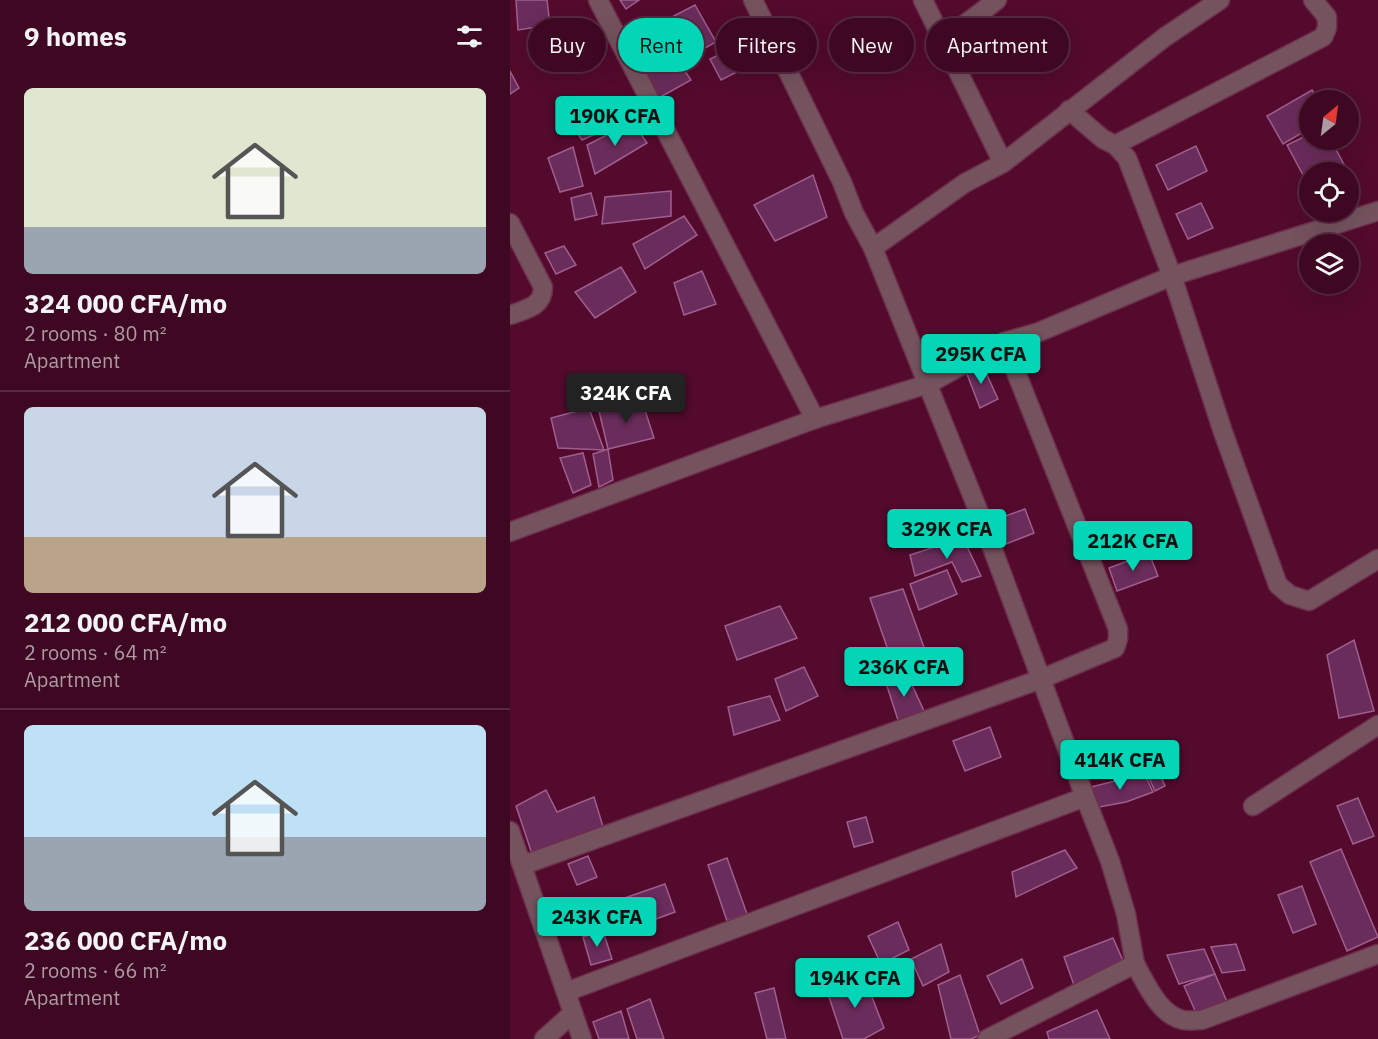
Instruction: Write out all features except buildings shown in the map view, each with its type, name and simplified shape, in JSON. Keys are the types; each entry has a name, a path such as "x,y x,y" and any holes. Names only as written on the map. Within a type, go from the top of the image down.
{"street":[{"path":"598,0 815,419"},
{"path":"753,0 842,182 854,213 873,248 928,384 980,515 1084,797 1110,861 1126,914 1135,964 1155,1000 1174,1017 1185,1020 1202,1020 1378,954"},
{"path":"923,0 932,18"},
{"path":"974,18 998,0"},
{"path":"873,248 964,183 1003,163 1165,37 1220,0"},
{"path":"1115,145 1323,36 1327,28 1327,17 1313,0"},
{"path":"959,72 1003,163"},
{"path":"1069,110 1103,139 1115,145 1128,158 1172,276 1223,432 1278,585 1290,595 1309,601 1378,559"},
{"path":"510,532 815,419 928,384 1004,342 1039,332 1172,276 1378,211"},
{"path":"510,223 543,287 543,295 536,304 510,315"},
{"path":"523,865 1041,679 1115,648 1118,629 1004,342"},
{"path":"1253,806 1378,725"},
{"path":"566,992 1084,797"},
{"path":"510,831 582,1039"},
{"path":"987,1039 1026,1031 1135,964"},
{"path":"544,1039 573,1013"}]}
